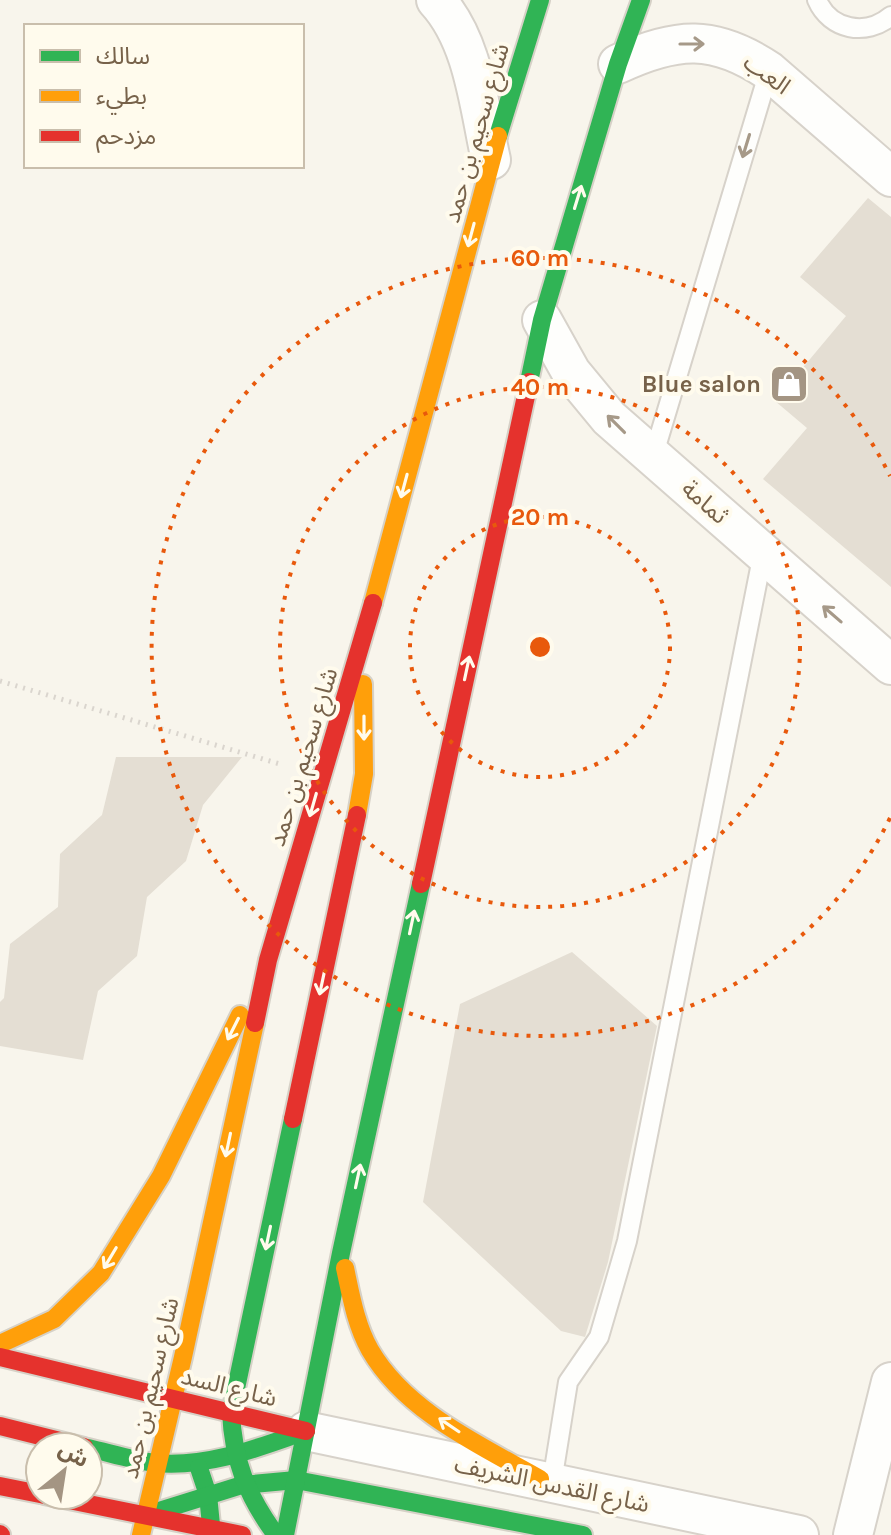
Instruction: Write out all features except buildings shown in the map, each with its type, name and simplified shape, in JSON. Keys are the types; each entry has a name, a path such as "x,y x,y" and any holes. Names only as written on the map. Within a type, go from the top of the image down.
{"main road":[{"name":"شارع سحيم بن حمد","path":"141,1535 268,960 360,650 491,160 540,0"},
{"path":"285,1535 341,1253 542,320 618,64 641,0"},
{"path":"276,1535 242,1485 234,1456 231,1412 355,828 364,774 360,650"},
{"path":"0,1344 54,1319 101,1273 161,1176 268,960"},
{"path":"341,1253 358,1324 372,1352 394,1380 420,1405 451,1426 546,1481"},
{"name":"شارع السد","path":"0,1357 306,1431"},
{"path":"172,1398 183,1424"},
{"path":"0,1426 24,1432"},
{"path":"104,1451 158,1463 195,1456 234,1456 306,1431"},
{"path":"195,1456 208,1495 213,1532"},
{"path":"146,1515 242,1485 296,1480 583,1535"},
{"path":"0,1486 24,1491"},
{"path":"104,1507 213,1532 242,1535"}],"street":[{"path":"436,0 455,26 465,50 491,160"},
{"name":"العب","path":"618,64 670,44 696,42 722,46 747,56 769,71 891,177"},
{"name":"ثمامة","path":"542,320 563,359 609,418 891,665"},
{"path":"853,1535 891,1382"},
{"name":"شارع القدس الشريف","path":"306,1431 799,1535"}],"lane":[{"path":"817,0 829,17 841,25 856,29 870,27 891,16"},
{"path":"653,457 769,71"},
{"path":"546,1481 568,1382 599,1337 627,1241 763,553"}],"path":[{"path":"0,681 321,777"}],"traffic: fast":[{"path":"498,136 540,0"},
{"path":"529,382 542,320 618,64 641,0"},
{"path":"285,1535 341,1253 421,884"},
{"path":"276,1535 243,1477 231,1412 293,1119"},
{"path":"104,1452 155,1463 194,1462 232,1455 306,1431"},
{"path":"199,1468 208,1495 212,1535"},
{"path":"146,1515 242,1485 296,1480 583,1535"}],"traffic: slow":[{"path":"373,603 498,136"},
{"path":"357,815 364,774 363,684"},
{"path":"0,1344 54,1319 101,1273 161,1176 240,1015"},
{"path":"141,1535 255,1023"},
{"path":"345,1268 361,1331 385,1372 403,1392 469,1440 540,1479"}],"traffic: jam":[{"path":"421,884 529,382"},
{"path":"255,1023 268,960 373,603"},
{"path":"293,1119 357,815"},
{"path":"0,1357 306,1431"},
{"path":"0,1426 24,1432"},
{"path":"0,1486 24,1491"},
{"path":"104,1507 242,1535"}],"place":[{"name":"Blue salon","path":"789,384"}]}
